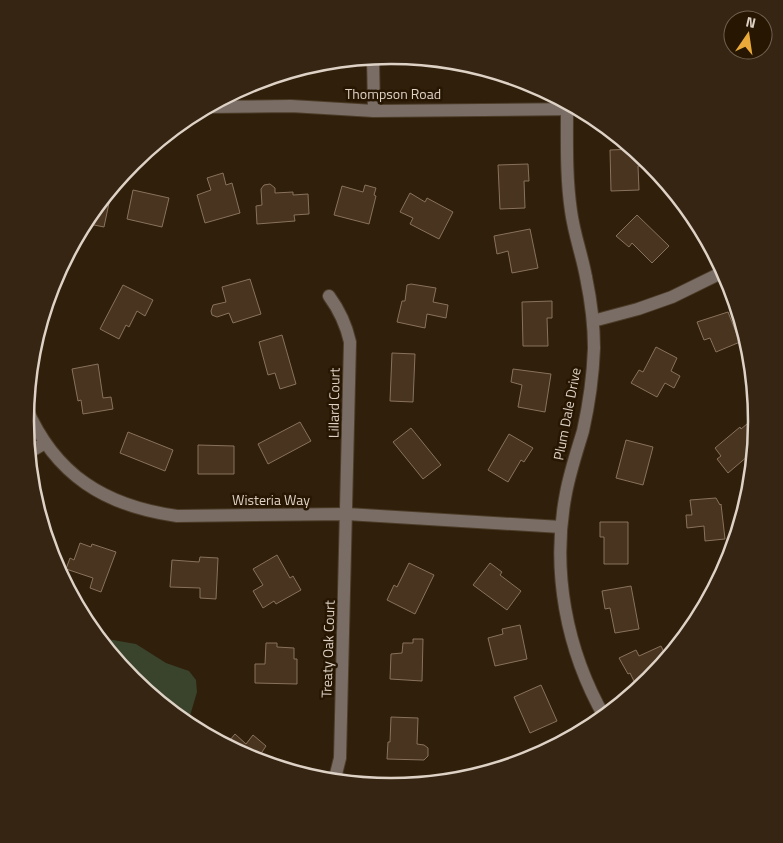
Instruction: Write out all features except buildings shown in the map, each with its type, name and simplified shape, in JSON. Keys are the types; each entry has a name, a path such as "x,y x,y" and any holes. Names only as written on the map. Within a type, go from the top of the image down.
{"street":[{"path":"373,65 374,111"},
{"name":"Thompson Road","path":"222,107 291,106 374,111 565,109"},
{"name":"Plum Dale Drive","path":"573,114 567,172 577,244 586,276 593,322 594,349 590,390 583,429 566,492 561,527 560,572 566,616 575,652 586,681 601,711"},
{"path":"593,322 672,297 717,275"},
{"name":"Lillard Court","path":"329,296 346,324 350,342 347,514"},
{"name":"Wisteria Way","path":"34,425 45,443 73,474 88,486 122,504 149,512 177,516 347,514 561,527"},
{"path":"35,449 45,443"},
{"name":"Treaty Oak Court","path":"336,774 340,758 347,514"}],"green space":[{"path":"108,639 136,644 166,663 189,671 196,680 197,692 190,717 139,674"}]}
